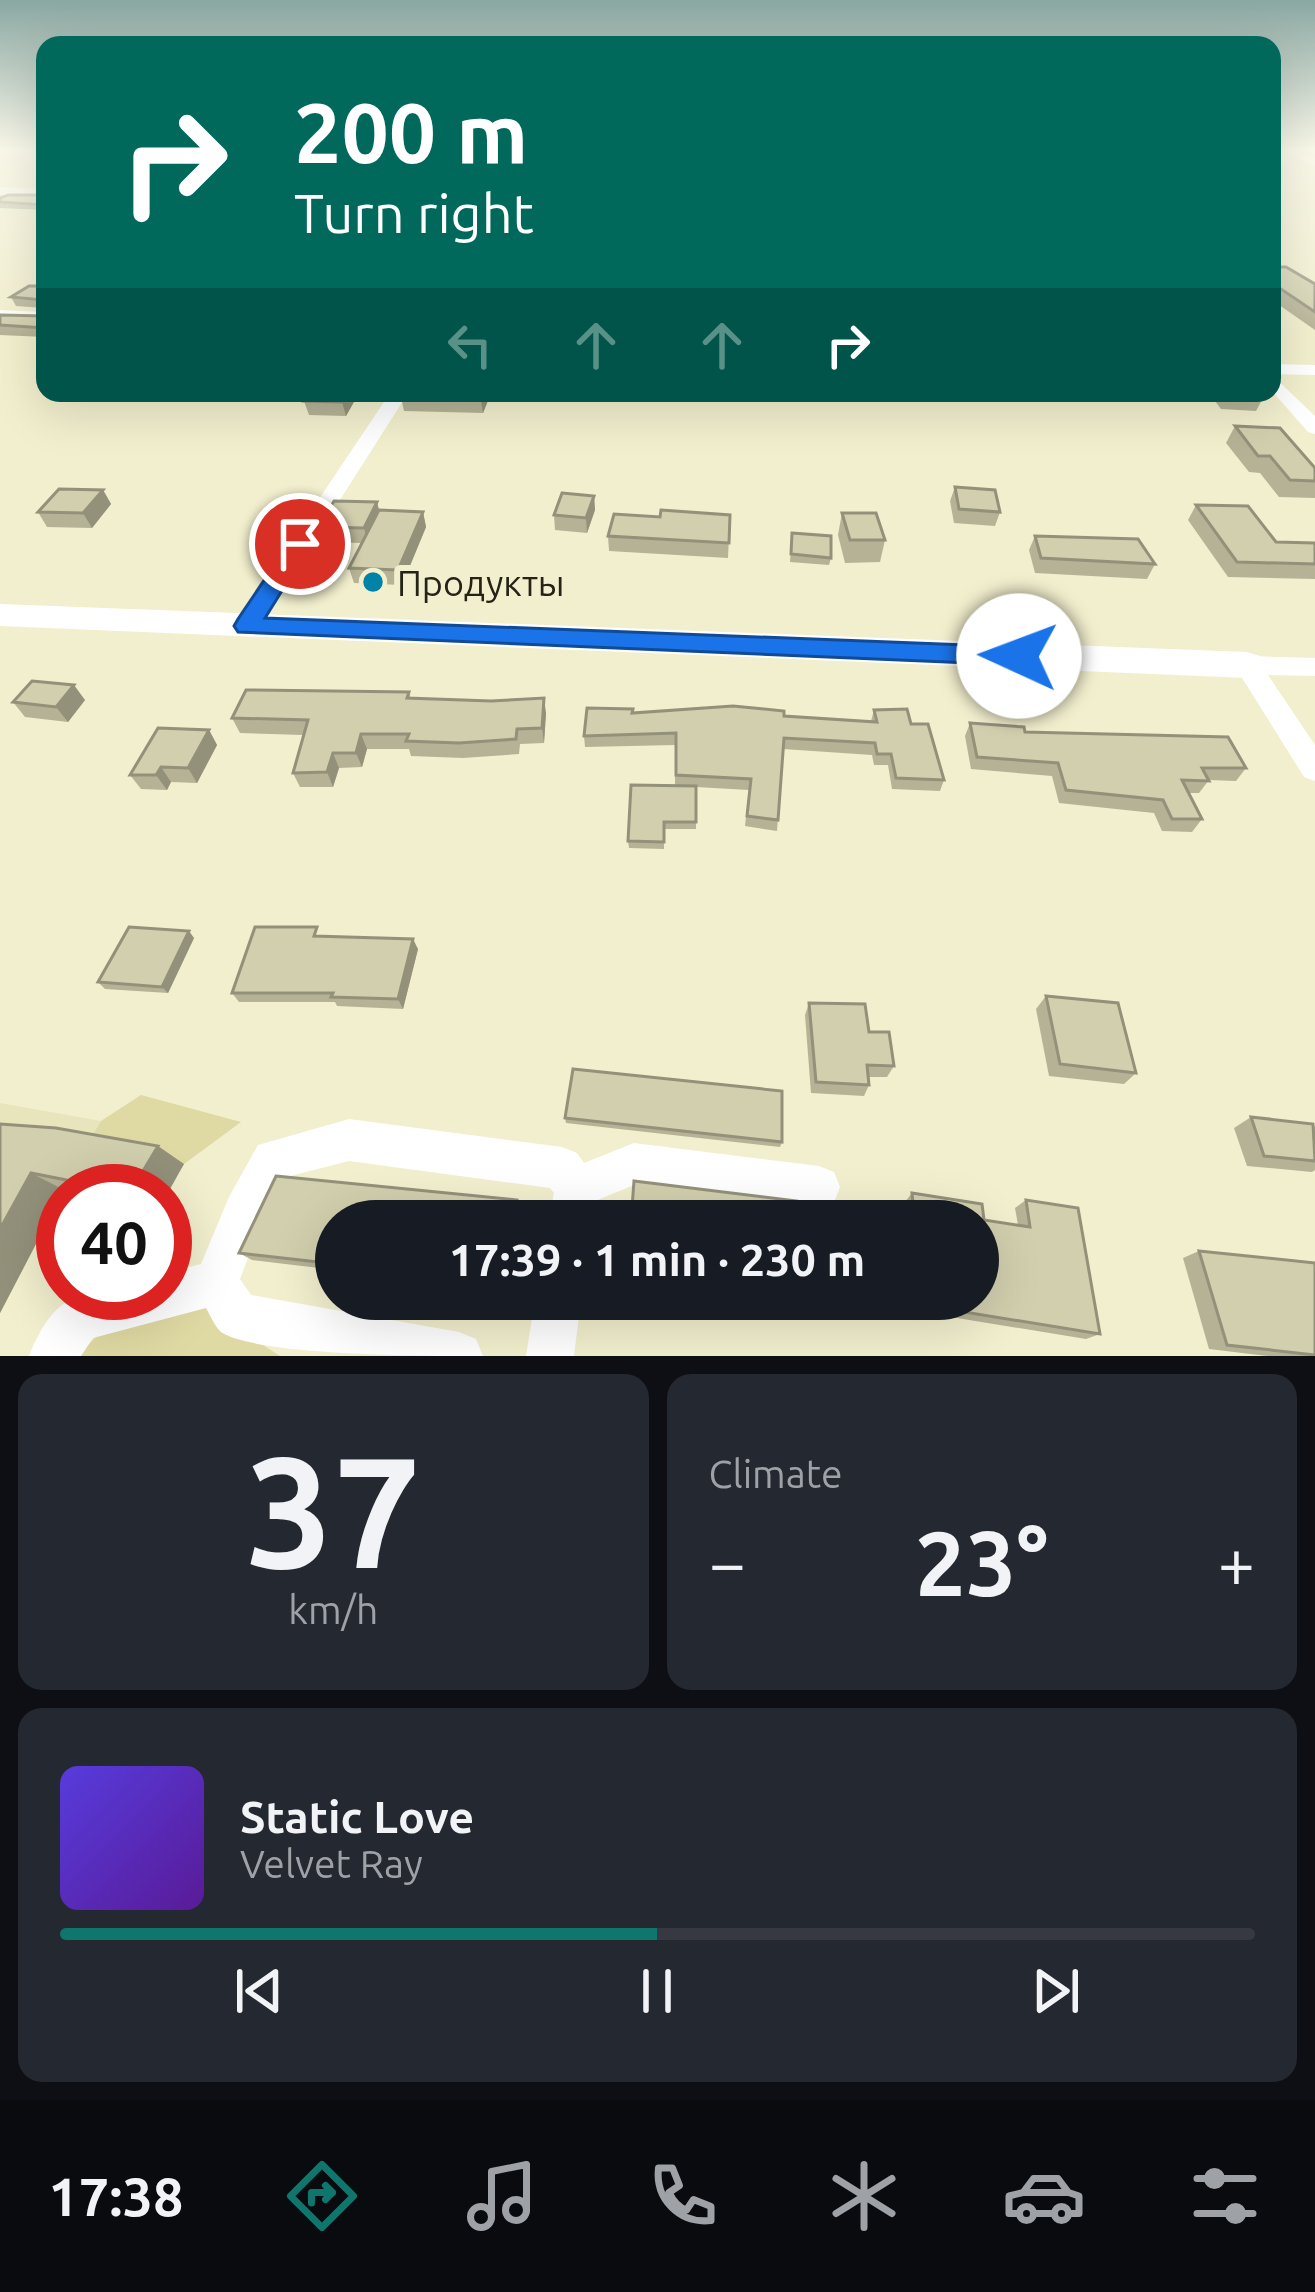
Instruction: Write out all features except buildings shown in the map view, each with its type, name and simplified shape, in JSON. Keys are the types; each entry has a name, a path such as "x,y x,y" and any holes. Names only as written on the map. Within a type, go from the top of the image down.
{"street":[{"path":"0,315 36,317"},
{"path":"1281,369 1315,370"},
{"path":"1281,390 1315,428"},
{"path":"247,626 392,402"},
{"path":"0,616 1315,667"},
{"path":"1247,665 1315,769"},
{"path":"227,1299 244,1212 273,1160 350,1140 562,1168 572,1200"},
{"path":"579,1200 634,1164 819,1186"},
{"path":"53,1356 78,1318 227,1299 459,1356"},
{"path":"550,1356 555,1320"}],"shaded area":[{"path":"141,1095 241,1122 184,1164 86,1147 101,1121"},
{"path":"0,1103 101,1121 78,1164 36,1164 36,1245 0,1313"},
{"path":"202,1306 280,1356 77,1356 102,1331 146,1320 192,1320 192,1308"}],"place":[{"name":"Продукты","path":"373,582"}],"route":[{"path":"300,544 247,626 1019,656"}]}
